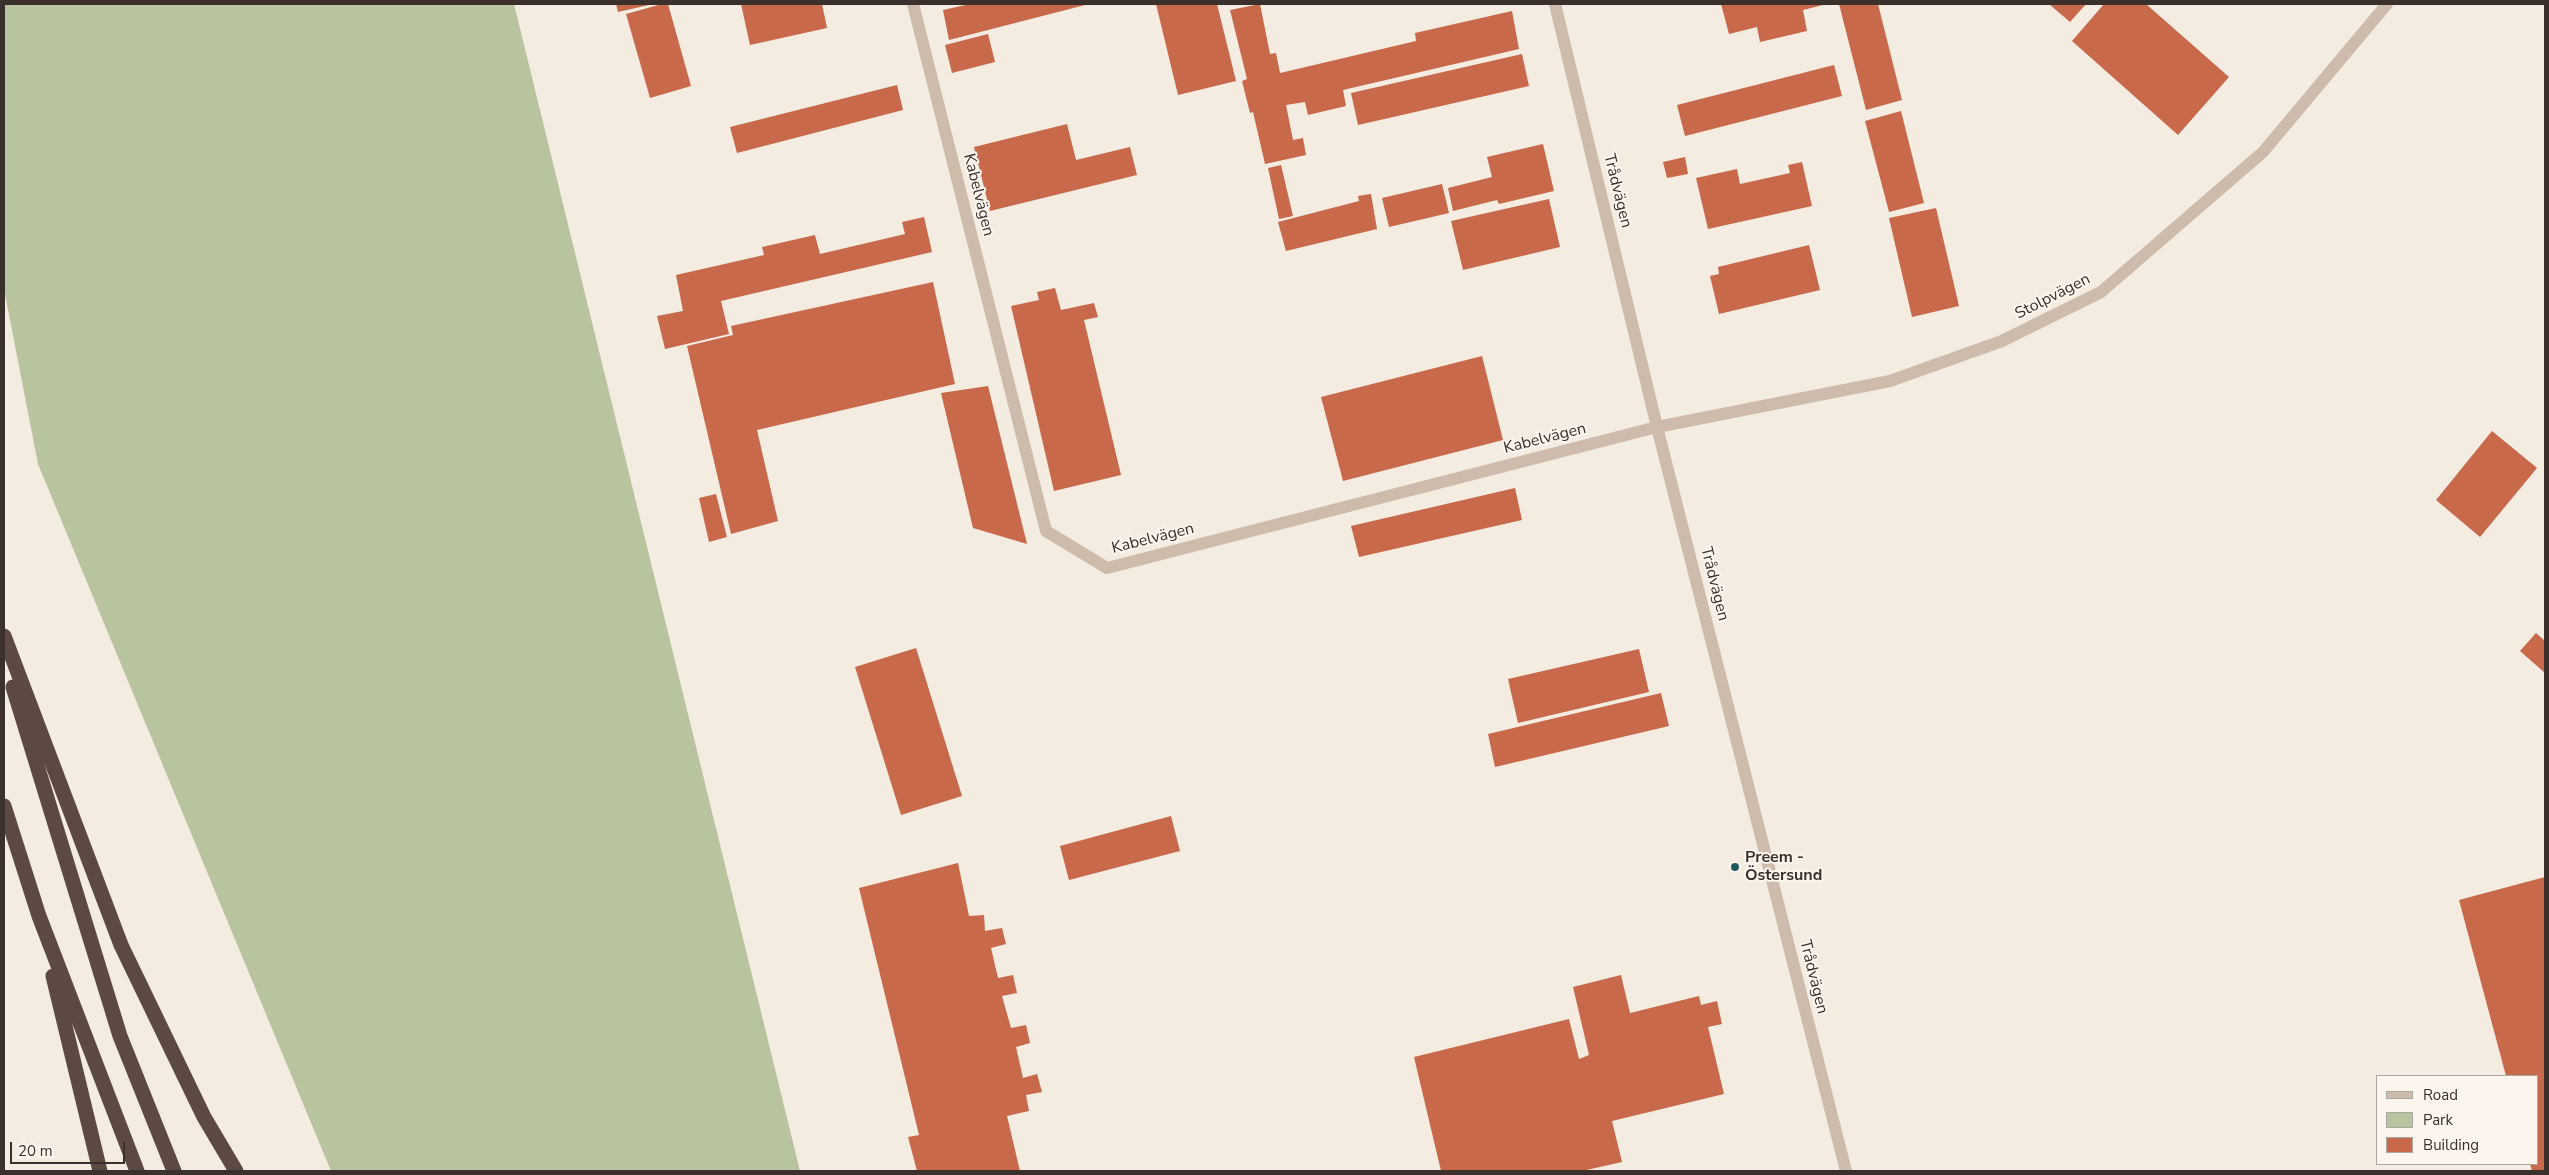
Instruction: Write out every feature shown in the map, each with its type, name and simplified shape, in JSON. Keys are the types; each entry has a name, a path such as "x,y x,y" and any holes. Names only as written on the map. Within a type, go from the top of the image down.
{"highway":[{"path":"4,636 121,945 204,1117 236,1171"},
{"path":"4,656 120,1036 174,1171"},
{"path":"4,806 39,916 136,1171"},
{"path":"39,916 100,1171"}],"street":[{"name":"Kabelvägen","path":"913,4 1046,531 1107,568 1657,427"},
{"name":"Trådvägen","path":"1554,4 1657,427 1846,1171"},
{"name":"Stolpvägen","path":"1657,427 1890,381 2002,341 2101,292 2263,152 2387,4"}],"green space":[{"path":"4,4 514,4 800,1171 331,1171 38,464 4,289"}],"building":[{"path":"616,4 649,4 649,5 618,12"},
{"path":"668,4 691,86 650,98 626,14"},
{"path":"741,4 822,4 827,28 750,45"},
{"path":"970,4 1089,4 949,40 943,10"},
{"path":"1156,4 1217,4 1236,81 1178,95"},
{"path":"1260,4 1270,54 1276,53 1280,73 1416,41 1415,33 1512,11 1519,49 1343,90 1346,106 1308,115 1305,102 1286,105 1293,140 1303,138 1306,155 1265,164 1253,112 1250,113 1242,81 1247,79 1230,10"},
{"path":"1721,4 1823,5 1803,10 1807,31 1760,42 1757,27 1729,34"},
{"path":"1839,4 1878,4 1902,100 1866,110"},
{"path":"2049,4 2086,4 2070,22"},
{"path":"2104,4 2146,4 2229,77 2178,135 2072,41"},
{"path":"988,34 995,62 952,73 945,45"},
{"path":"1522,54 1529,86 1358,125 1351,93"},
{"path":"1834,65 1842,96 1685,136 1677,105"},
{"path":"897,85 903,110 737,153 730,127"},
{"path":"1901,111 1924,203 1889,212 1865,121"},
{"path":"1067,124 1076,160 1130,147 1137,175 990,211 974,147"},
{"path":"1543,144 1554,191 1499,204 1497,200 1453,211 1448,188 1492,177 1487,157"},
{"path":"1685,157 1688,174 1667,178 1663,162"},
{"path":"1802,162 1812,206 1708,229 1696,178 1737,169 1740,184 1790,173 1788,165"},
{"path":"1281,165 1293,216 1279,219 1268,168"},
{"path":"1442,184 1449,213 1389,227 1382,198"},
{"path":"1371,194 1377,229 1286,251 1278,222 1359,201 1358,196"},
{"path":"1549,199 1560,247 1463,270 1451,221"},
{"path":"1936,208 1959,306 1912,317 1889,218"},
{"path":"924,217 932,252 721,301 729,334 665,349 657,316 683,311 676,275 764,255 762,247 815,235 820,254 905,234 902,222"},
{"path":"1809,245 1820,290 1719,314 1710,276 1719,274 1718,267"},
{"path":"933,282 955,384 757,430 778,521 731,534 687,346 733,335 731,326"},
{"path":"1055,288 1061,310 1094,303 1098,317 1084,320 1121,475 1054,491 1011,306 1039,300 1037,292"},
{"path":"1482,356 1503,440 1343,481 1321,397"},
{"path":"988,386 1027,544 973,528 941,393"},
{"path":"2492,431 2537,468 2480,537 2436,500"},
{"path":"1515,488 1522,520 1359,557 1351,526"},
{"path":"716,494 727,537 709,542 699,498"},
{"path":"2536,633 2545,641 2545,673 2520,651"},
{"path":"916,648 962,796 901,815 855,667"},
{"path":"1639,649 1649,692 1518,723 1508,679"},
{"path":"1661,693 1669,726 1495,767 1488,734"},
{"path":"1171,816 1180,851 1069,880 1060,846"},
{"path":"958,863 969,916 984,915 985,931 1002,928 1006,944 991,948 998,978 1013,975 1017,993 1002,996 1011,1028 1026,1025 1030,1043 1016,1047 1023,1078 1037,1074 1042,1092 1026,1095 1029,1111 1007,1116 1020,1171 917,1171 908,1137 919,1135 859,888"},
{"path":"2545,877 2545,1171 2532,1171 2530,1165 2539,1165 2539,1075 2506,1075 2459,900"},
{"path":"1621,975 1630,1013 1699,996 1701,1005 1717,1001 1722,1024 1708,1027 1724,1094 1612,1121 1622,1162 1582,1171 1441,1171 1414,1057 1569,1019 1579,1059 1589,1055 1573,987"}],"place":[{"name":"Preem - Östersund","path":"1735,867"}]}
